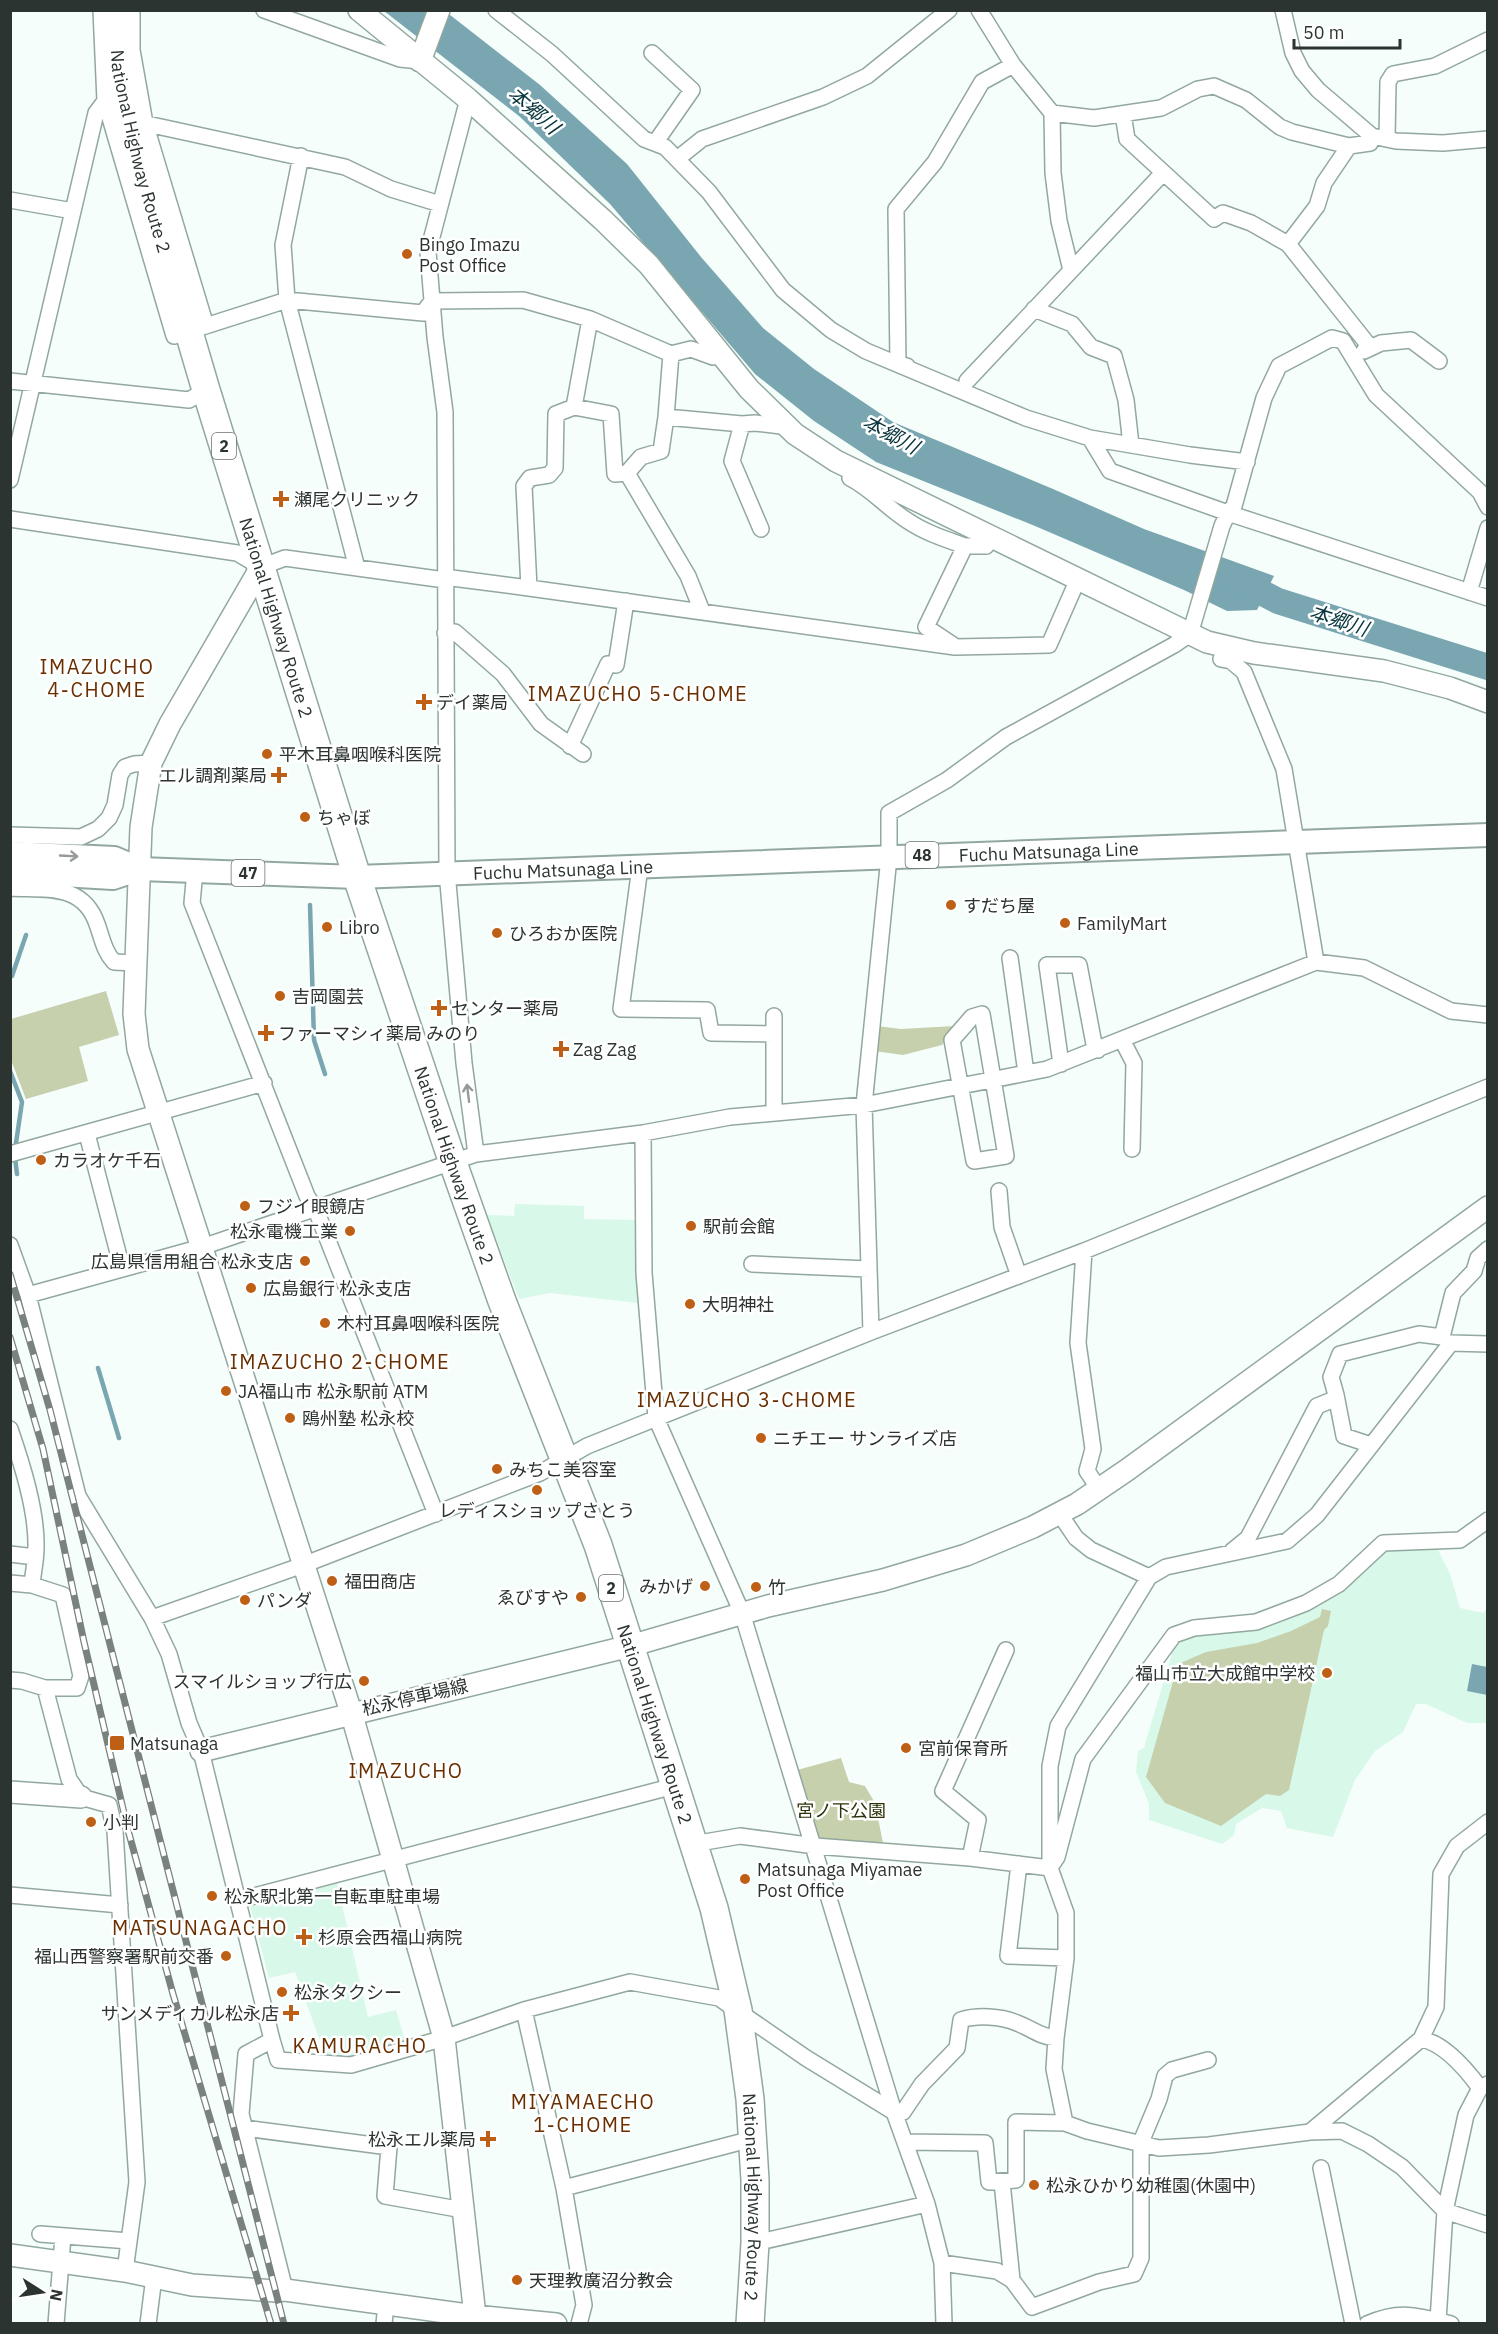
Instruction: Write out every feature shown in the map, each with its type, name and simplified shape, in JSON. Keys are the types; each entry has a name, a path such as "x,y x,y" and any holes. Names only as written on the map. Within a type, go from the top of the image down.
{"highway":[{"name":"National Highway Route 2","path":"117,10 119,69 142,173 197,329 206,390 357,877 441,1125 464,1157 502,1301 598,1545 714,1908 738,2010 750,2099 755,2243 750,2324"}],"main road":[{"name":"Fuchu Matsunaga Line","path":"357,877 1488,835"},
{"name":"47","path":"10,853 114,858 140,869"},
{"name":"47","path":"10,872 113,878 140,869 357,877"}],"street":[{"path":"101,10 106,111 174,336 287,300 423,313 432,301"},
{"path":"132,10 132,50 142,122 197,329"},
{"path":"264,10 407,55"},
{"path":"359,10 407,55 468,99 603,220 649,265 749,389 795,434 836,461 1207,642 1254,653 1384,671 1450,688 1488,702"},
{"path":"407,55 439,10"},
{"path":"496,10 552,54 644,139 664,147 677,159 709,192 783,290 831,330 866,351 1026,418 1090,438 1247,462"},
{"path":"677,159 702,139 823,97 867,76 949,10"},
{"path":"979,10 1013,65 1052,112 1053,173 1059,221 1071,270"},
{"path":"1283,10 1293,53 1302,71 1318,90 1379,138 1443,143 1488,139"},
{"path":"1052,112 1094,118 1161,108 1198,89 1214,86 1246,100 1280,127 1292,132 1349,146 1371,143 1379,138 1388,81 1393,74 1435,66 1488,40"},
{"path":"652,53 692,90 655,143"},
{"path":"898,364 896,209 935,162 982,82 1013,65"},
{"path":"464,1157 471,1122 447,872 445,412 435,338 428,252 468,99"},
{"path":"10,480 73,211 106,111"},
{"path":"1123,114 1127,139 1214,219 1223,213 1251,223 1287,244 1370,347"},
{"path":"142,122 301,156 345,168 391,189 440,204"},
{"path":"1287,244 1317,206 1324,183 1349,146"},
{"path":"301,156 284,245 287,300 357,568"},
{"path":"967,381 1163,173"},
{"path":"10,200 73,211"},
{"path":"432,301 523,300 590,319 671,354 691,349 713,357 720,353"},
{"path":"1034,309 1072,324 1091,346 1114,356 1126,400 1131,445"},
{"path":"574,407 590,319"},
{"path":"871,1332 864,1105 889,856 889,813 947,780 1006,737 1190,634 1225,520 1234,506 1264,398 1279,366 1332,338 1343,341 1377,395 1480,492 1488,507"},
{"path":"1354,359 1370,347 1381,343 1411,340 1440,361"},
{"path":"529,588 524,486 530,478 549,475 555,468 556,414 574,407 610,414 615,474 627,473 641,457 661,451 671,354"},
{"path":"898,364 967,381 1026,418"},
{"path":"10,381 189,400 206,390"},
{"path":"666,417 781,426 783,423"},
{"path":"742,424 732,461 761,529"},
{"path":"1090,438 1110,471 1225,520 1488,598"},
{"path":"836,461 834,469 861,483 908,521 933,535 965,546 986,546 992,537"},
{"path":"627,473 688,576 702,611"},
{"path":"10,519 237,553 261,567"},
{"path":"1469,592 1488,528"},
{"path":"955,647 926,627 965,546"},
{"path":"475,2316 444,2038 351,1712 138,1049 134,1014 141,827 151,763 170,724 261,567 285,558 445,580 452,578 529,588 955,647 1049,645 1078,579"},
{"path":"445,633 455,632 503,674 541,724 576,750 608,664 616,666 626,601"},
{"path":"1225,647 1221,659 1231,661 1244,672 1284,768 1316,962"},
{"path":"10,835 81,837 98,829 109,818 115,805 120,775 125,767 151,763"},
{"path":"639,867 621,1009 707,1010 711,1034 773,1034"},
{"path":"195,871 192,903 307,1196 316,1210 436,1514"},
{"path":"10,888 62,890 85,901 93,912 107,954 114,962 136,963"},
{"path":"1010,958 1026,1073"},
{"path":"28,1295 202,1247 316,1210 464,1157 643,1133 730,1117 864,1105 1061,1064 1316,962 1364,968 1450,1011 1488,1015"},
{"path":"1061,1064 1047,965 1079,965 1094,1044 1098,1050"},
{"path":"982,1014 993,1079 1006,1156 974,1161 952,1041 972,1017 982,1014"},
{"path":"774,1016 774,1113"},
{"path":"1122,1040 1134,1063 1132,1149"},
{"path":"10,1154 264,1083"},
{"path":"152,1618 303,1565 540,1473 587,1446 871,1332 1084,1251 1488,1087"},
{"path":"441,1125 471,1122"},
{"path":"643,1133 644,1273 656,1418 742,1613 815,1846 894,2112 927,2204 942,2263 944,2324"},
{"path":"87,1134 122,1268"},
{"path":"999,1191 1002,1227 1018,1276"},
{"name":"松永停車場線","path":"201,1750 630,1646 742,1613 883,1580 966,1555 1033,1527 1099,1489 1488,1207"},
{"path":"10,1245 28,1295 78,1496 152,1618 169,1654 189,1723 201,1750 278,2060 351,2065 444,2038 524,2010 630,1982 719,1998 806,2058 894,2112 903,2112 922,2084 957,2048 961,2020 974,2016 1016,2022 1043,2037 1056,2038"},
{"path":"1050,1868 1057,1857 1050,1766 1058,1726 1149,1577 1166,1567 1287,1541 1317,1515 1447,1340 1453,1293 1474,1271 1478,1258 1488,1249"},
{"path":"1084,1251 1078,1343 1093,1449 1087,1471 1099,1489"},
{"path":"752,1264 868,1269"},
{"path":"1371,1445 1344,1436 1331,1377 1340,1354 1419,1334 1447,1340 1488,1344"},
{"path":"1230,1553 1248,1538 1317,1406 1332,1400 1336,1395"},
{"path":"10,1429 31,1504 35,1531 32,1585"},
{"path":"1059,1513 1076,1538 1091,1550 1149,1577"},
{"path":"1056,1837 1083,1759 1174,1635 1194,1628 1256,1622 1306,1603 1339,1584 1383,1543 1460,1540 1488,1520"},
{"path":"10,1554 35,1557"},
{"path":"10,1583 32,1585 63,1595 81,1676 77,1688 45,1688 10,1680"},
{"path":"970,1858 978,1820 943,1791 1006,1650"},
{"path":"45,1688 69,1779 81,1797"},
{"path":"239,1900 674,1786"},
{"path":"10,1792 81,1797 108,1805 115,1831 137,2182 125,2271"},
{"path":"1310,2132 1421,2039 1436,2007 1441,1874 1457,1846 1488,1822"},
{"path":"693,1844 740,1836 815,1846 970,1858 1050,1868"},
{"path":"1019,1864 1008,1956 1066,1958"},
{"path":"1050,1868 1066,1913 1066,1958 1054,2069 1065,2122"},
{"path":"10,1895 120,1905"},
{"path":"524,2010 564,2188 584,2305 579,2324"},
{"path":"1367,2324 1379,2318 1409,2314 1444,2322 1445,2211 1466,2115 1484,2086 1432,2041 1421,2039"},
{"path":"272,2040 246,2054 241,2114 285,2290"},
{"path":"942,2263 996,2271 1012,2280 1032,2307 1099,2282 1134,2274 1141,2258 1141,2142 1159,2099 1165,2076 1172,2070 1208,2060"},
{"path":"905,2142 985,2143 989,2182 1002,2182 1016,2180 1017,2122 1065,2122 1087,2131 1159,2148 1209,2145 1310,2132 1342,2131 1368,2144 1402,2167 1445,2211 1488,2225"},
{"path":"244,2128 389,2147 385,2196 463,2210"},
{"path":"564,2188 752,2139"},
{"path":"1321,2168 1353,2324"},
{"path":"1002,2182 1012,2280"},
{"path":"755,2243 927,2204"},
{"path":"40,2234 129,2241"},
{"path":"56,2324 63,2236"},
{"path":"10,2255 125,2271 192,2285 269,2291 285,2290 385,2314 475,2316 556,2324"},
{"path":"148,2324 154,2277"}],"shaded area":[{"path":"515,1204 584,1206 584,1219 638,1220 638,1303 550,1293 519,1299 487,1215 514,1216"},
{"name":"福山市立大成館中学校","path":"1436,1546 1450,1574 1460,1608 1483,1613 1487,1609 1487,1723 1467,1723 1426,1704 1416,1704 1403,1732 1375,1751 1355,1780 1333,1837 1287,1828 1281,1811 1262,1808 1236,1824 1234,1835 1222,1844 1149,1820 1149,1804 1136,1772 1138,1751 1144,1748 1175,1643 1195,1635 1320,1602 1340,1593 1366,1560 1377,1550"},
{"name":"杉原会西福山病院","path":"336,1879 368,2017 396,2010 406,2044 350,2060 325,2054 295,1972 269,1978 249,1902"}],"green space":[{"path":"106,991 119,1035 79,1047 88,1081 26,1099 11,1060 11,1019"},
{"path":"877,1026 901,1029 955,1026 942,1045 903,1055 874,1051"},
{"path":"1322,1609 1331,1611 1328,1626 1324,1630 1289,1790 1280,1796 1266,1794 1221,1826 1165,1803 1146,1777 1178,1664 1206,1652 1257,1643 1291,1631 1320,1617"},
{"name":"宮ノ下公園","path":"841,1758 849,1782 865,1786 875,1803 883,1843 819,1838 797,1770"}],"water":[{"path":"384,11 445,11 540,85 627,164 701,257 763,328 814,369 893,422 1144,529 1274,576 1257,610 1227,611 1035,526 876,462 814,421 755,374 610,204 519,116"},
{"path":"1472,1664 1487,1667 1487,1695 1467,1691"}],"waterway":[{"name":"本郷川","path":"1234,578 1278,601 1488,667"},
{"path":"310,905 314,1040 325,1074"},
{"path":"12,976 26,935"},
{"path":"10,1071 22,1102 16,1143"},
{"path":"15,1158 17,1174"},
{"path":"98,1368 119,1438"}],"railway":[{"path":"10,1274 50,1410 284,2324"},
{"path":"10,1337 43,1449 84,1642 128,1830 173,1994 271,2324"}],"place":[{"name":"Bingo Imazu Post Office","path":"407,254"},
{"name":"瀬尾クリニック","path":"281,499"},
{"name":"デイ薬局","path":"424,702"},
{"name":"平木耳鼻咽喉科医院","path":"267,754"},
{"name":"エル調剤薬局","path":"279,775"},
{"name":"ちゃぼ","path":"305,817"},
{"name":"すだち屋","path":"951,905"},
{"name":"FamilyMart","path":"1065,923"},
{"name":"Libro","path":"327,927"},
{"name":"ひろおか医院","path":"497,933"},
{"name":"吉岡園芸","path":"280,996"},
{"name":"センター薬局","path":"439,1008"},
{"name":"ファーマシィ薬局 みのり","path":"266,1033"},
{"name":"Zag Zag","path":"561,1049"},
{"name":"カラオケ千石","path":"41,1160"},
{"name":"フジイ眼鏡店","path":"245,1206"},
{"name":"駅前会館","path":"691,1226"},
{"name":"松永電機工業","path":"350,1231"},
{"name":"広島県信用組合 松永支店","path":"305,1261"},
{"name":"広島銀行 松永支店","path":"251,1288"},
{"name":"大明神社","path":"690,1304"},
{"name":"木村耳鼻咽喉科医院","path":"325,1323"},
{"name":"JA福山市 松永駅前 ATM","path":"226,1391"},
{"name":"鴎州塾 松永校","path":"290,1418"},
{"name":"ニチエー サンライズ店","path":"761,1438"},
{"name":"みちこ美容室","path":"497,1469"},
{"name":"レディスショップさとう","path":"537,1490"},
{"name":"福田商店","path":"332,1581"},
{"name":"みかげ","path":"705,1586"},
{"name":"竹","path":"756,1587"},
{"name":"ゑびすや","path":"581,1597"},
{"name":"パンダ","path":"245,1600"},
{"name":"福山市立大成館中学校","path":"1327,1673"},
{"name":"スマイルショップ行広","path":"364,1681"},
{"name":"Matsunaga","path":"117,1743"},
{"name":"宮前保育所","path":"906,1748"},
{"name":"小判","path":"91,1822"},
{"name":"Matsunaga Miyamae Post Office","path":"745,1879"},
{"name":"松永駅北第一自転車駐車場","path":"212,1896"},
{"name":"杉原会西福山病院","path":"304,1937"},
{"name":"福山西警察署駅前交番","path":"226,1956"},
{"name":"松永タクシー","path":"282,1992"},
{"name":"サンメディカル松永店","path":"291,2013"},
{"name":"松永エル薬局","path":"488,2139"},
{"name":"松永ひかり幼稚園(休園中)","path":"1034,2185"},
{"name":"天理教廣沼分教会","path":"517,2280"}],"district":[{"name":"IMAZUCHO 4-CHOME","path":"97,678"},
{"name":"IMAZUCHO 5-CHOME","path":"638,693"},
{"name":"IMAZUCHO 2-CHOME","path":"340,1361"},
{"name":"IMAZUCHO 3-CHOME","path":"747,1399"},
{"name":"IMAZUCHO","path":"406,1770"},
{"name":"MATSUNAGACHO","path":"200,1927"},
{"name":"KAMURACHO","path":"360,2045"},
{"name":"MIYAMAECHO 1-CHOME","path":"583,2112"}]}
